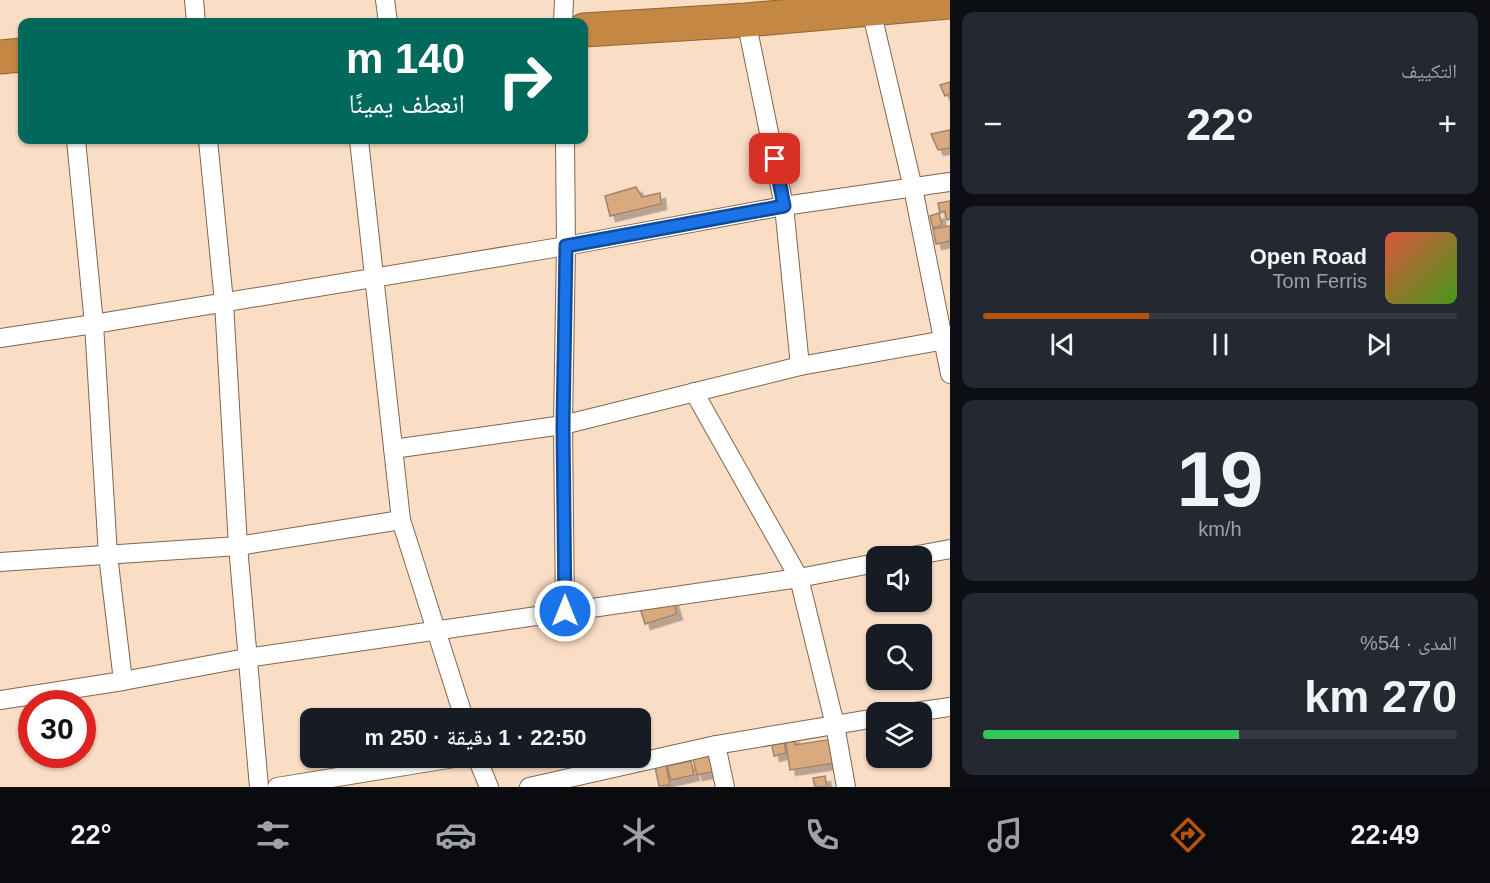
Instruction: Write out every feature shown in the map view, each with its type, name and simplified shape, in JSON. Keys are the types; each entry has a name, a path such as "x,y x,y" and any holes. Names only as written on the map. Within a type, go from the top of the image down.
{"highway":[{"path":"588,30 746,20 783,8 872,10 950,2"},
{"path":"0,57 18,55"}],"street":[{"path":"194,0 196,18"},
{"path":"385,0 387,18"},
{"path":"563,18 564,0"},
{"path":"872,10 946,339 950,374"},
{"path":"746,20 784,206 800,366"},
{"path":"76,144 94,324 108,555 123,681"},
{"path":"208,144 224,302 246,658 259,787"},
{"path":"359,144 401,520 461,708"},
{"path":"565,144 563,425 565,611"},
{"path":"0,338 566,246 784,206 950,182"},
{"path":"393,449 563,425 800,366 946,339"},
{"path":"694,392 799,578 835,725 846,787"},
{"path":"0,562 238,546 401,520"},
{"path":"932,552 950,549"},
{"path":"0,700 123,681 246,658 799,578 866,565"},
{"path":"932,710 950,707"},
{"path":"529,787 716,745 866,720"},
{"path":"716,745 725,787"},
{"path":"277,787 393,768"},
{"path":"481,768 489,787"}],"building":[{"path":"950,82 950,94 945,96 940,85"},
{"path":"950,130 950,148 938,150 931,134"},
{"path":"636,187 642,197 660,193 661,204 610,216 605,196"},
{"path":"950,201 950,219 947,220 945,211 940,213 938,203"},
{"path":"939,213 942,225 933,228 930,216"},
{"path":"950,226 950,241 936,244 933,229"},
{"path":"671,595 677,614 645,624 639,605"},
{"path":"781,726 786,753 774,756 771,741"},
{"path":"794,737 795,745 833,739 836,763 790,770 785,738"},
{"path":"710,742 716,771 697,775 690,746"},
{"path":"691,761 694,775 671,780 667,766"},
{"path":"666,765 670,785 659,786 655,767"},
{"path":"825,776 827,787 815,787 813,778"}],"route":[{"path":"565,611 563,425 566,246 784,206 775,159"}]}
